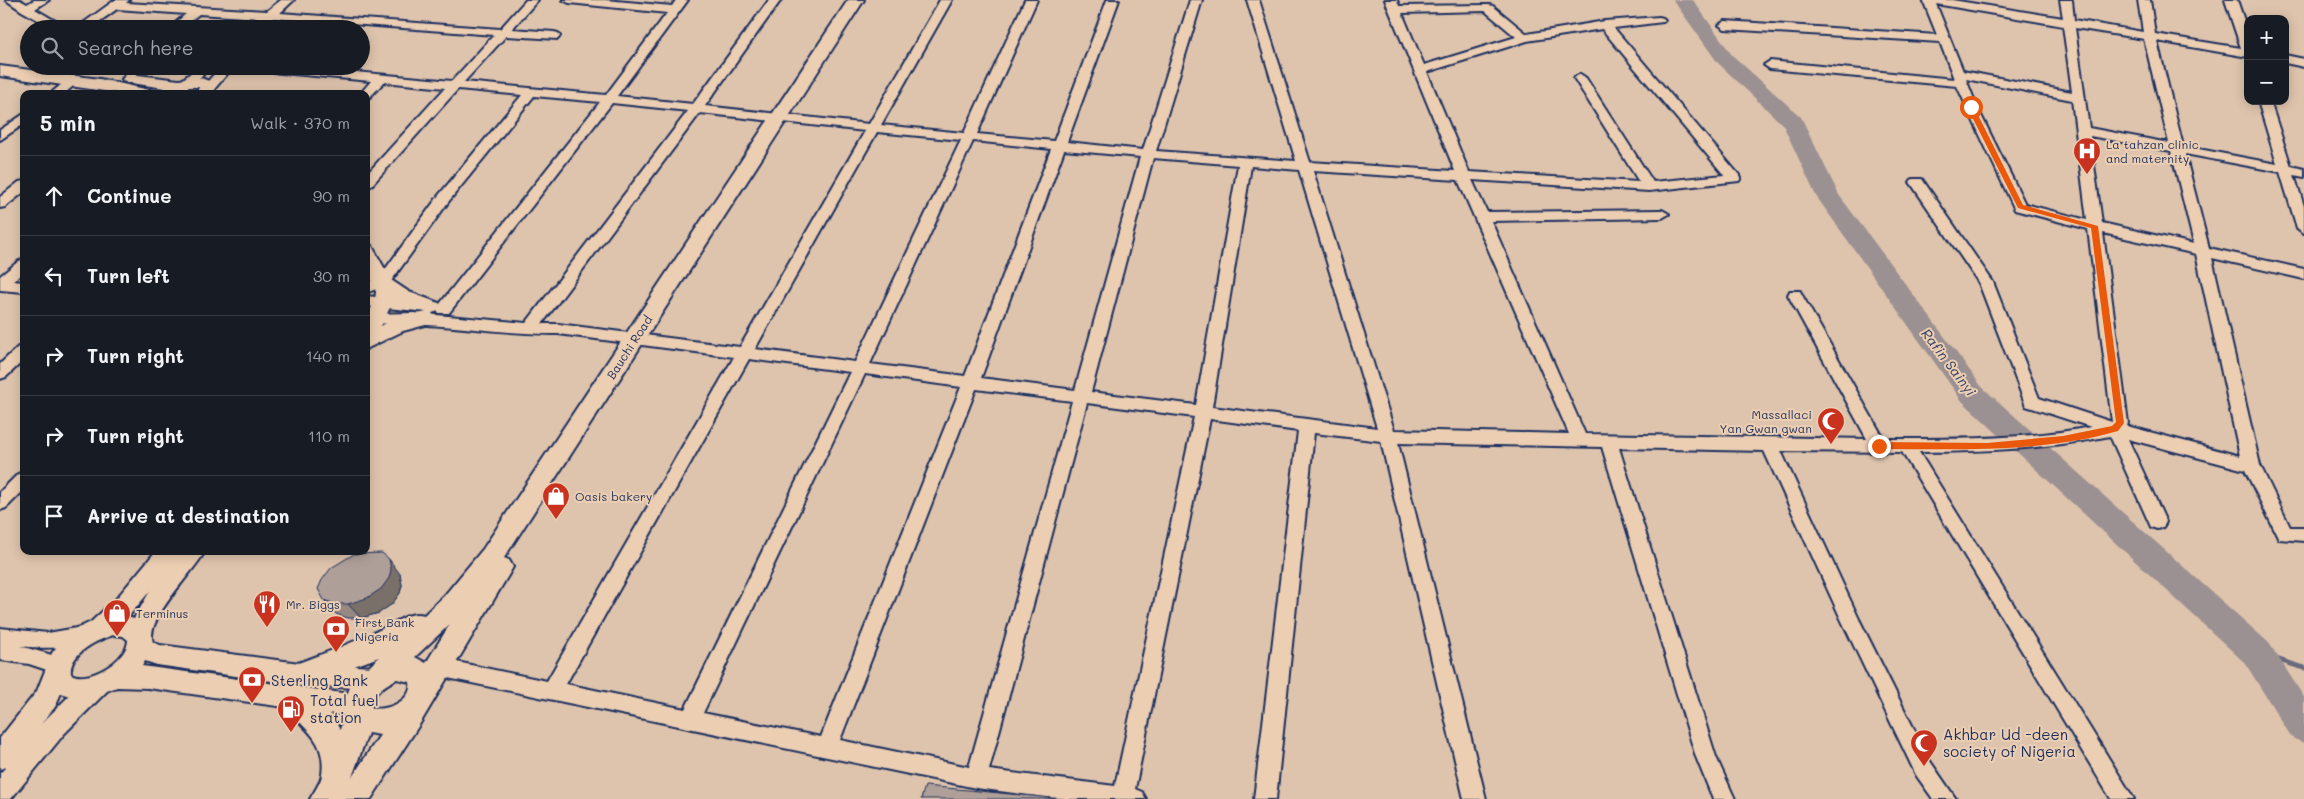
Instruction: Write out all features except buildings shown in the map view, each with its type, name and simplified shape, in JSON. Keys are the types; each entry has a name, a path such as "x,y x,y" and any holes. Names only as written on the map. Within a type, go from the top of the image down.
{"highway":[{"name":"Bauchi Road","path":"338,792 421,698 469,615 641,340 784,118 856,0"},
{"name":"Bauchi Road","path":"784,118 867,0"},
{"name":"Bauchi Road","path":"376,677 453,604 492,556 641,340"},
{"path":"338,792 333,741 296,685 393,638 453,604"},
{"path":"338,792 354,737 359,697 364,687 376,677 396,668 408,667 417,669 423,675 426,683 421,698 402,716 383,723 372,722 363,719 358,709"}],"main road":[{"path":"1,70 20,67"},
{"path":"1,70 20,73"},
{"path":"34,75 73,81 137,85 201,82 207,85 207,90"},
{"path":"83,75 137,85"},
{"path":"173,90 183,84"},
{"path":"370,266 379,301 370,324"},
{"path":"379,301 402,296 434,311"},
{"path":"370,340 397,326 434,311"},
{"path":"0,757 46,698 64,654 133,596 167,555"},
{"path":"0,793 55,726 106,680 131,661 139,651 140,639 158,599 191,555"},
{"path":"93,631 113,625 125,625 135,628 145,649 158,655 296,685 358,709"},
{"path":"58,669 62,681 70,686 82,687 106,680 136,675 296,685 376,677"}],"street":[{"path":"12,0 47,20"},
{"path":"26,8 43,0"},
{"path":"183,20 205,0"},
{"path":"271,20 288,0"},
{"path":"268,20 297,0"},
{"path":"370,178 532,0"},
{"path":"569,0 678,5"},
{"path":"532,325 697,108 775,0"},
{"path":"552,690 946,0"},
{"path":"690,719 860,368 970,136 1031,0"},
{"path":"827,747 971,382 1113,0"},
{"path":"976,778 1148,154 1196,0"},
{"path":"1253,0 1388,436 1475,799"},
{"path":"2244,50 1931,0 1959,78 2020,206 2094,226 2304,274"},
{"path":"370,292 379,301 532,325 1388,436 1879,446 1987,446 2063,439 2115,429 2120,423 2081,130 2066,0"},
{"path":"2144,0 2149,35 2203,251 2251,465 2285,534 2304,534"},
{"path":"2231,0 2244,39"},
{"path":"94,20 119,3 332,20"},
{"path":"434,311 610,99 678,5"},
{"path":"1525,38 1484,6 1394,5 1464,177 1580,441"},
{"path":"1420,70 1525,38 1605,25 1659,20"},
{"path":"370,23 554,36"},
{"path":"339,75 610,99 874,128 1148,154 1304,166 1649,187 1734,178 1605,25"},
{"path":"1725,25 1944,39"},
{"path":"2289,60 2304,63"},
{"path":"1770,65 1959,78 2077,97"},
{"path":"183,84 196,75"},
{"path":"209,90 221,75"},
{"path":"1580,78 1649,187"},
{"path":"370,90 380,79"},
{"path":"61,90 73,81"},
{"path":"379,301 444,198 531,92"},
{"path":"2265,105 2304,228"},
{"path":"0,136 20,121"},
{"path":"2081,130 2304,174"},
{"path":"438,667 976,778 1130,798 1203,412 1245,161"},
{"path":"1917,182 1986,282 2032,402 2115,429 2251,465"},
{"path":"0,204 20,188"},
{"path":"1482,217 1662,214"},
{"path":"0,285 20,268"},
{"path":"0,285 20,287"},
{"path":"1795,295 1879,446"},
{"path":"0,373 20,355"},
{"path":"1265,799 1307,426"},
{"path":"2115,429 2157,522"},
{"path":"1608,441 1706,757 1724,799"},
{"path":"1770,445 1851,621 1923,768 1945,799"},
{"path":"1907,446 2123,799"},
{"path":"0,503 20,483"},
{"path":"0,636 48,641 93,631"},
{"path":"0,652 29,656 58,669"}],"waterway":[{"name":"Rafin Sainyi","path":"1683,0 1725,59 1793,122 1828,196 1972,394 2257,653 2304,727"},
{"path":"2257,653 2304,668"}],"place":[{"name":"La tahzan clinic and maternity","path":"2087,175"},
{"name":"Massallaci Yan Gwan gwan","path":"1831,445"},
{"name":"Oasis bakery","path":"556,520"},
{"name":"Mr. Biggs","path":"267,628"},
{"name":"Terminus","path":"117,637"},
{"name":"First Bank Nigeria","path":"336,653"},
{"name":"Sterling Bank","path":"252,704"},
{"name":"Total fuel station","path":"291,733"},
{"name":"Akhbar Ud -deen society of Nigeria","path":"1924,767"}],"route":[{"path":"1879,446 1987,446 2063,439 2115,429 2120,423 2094,226 2020,206 1971,107"}]}
